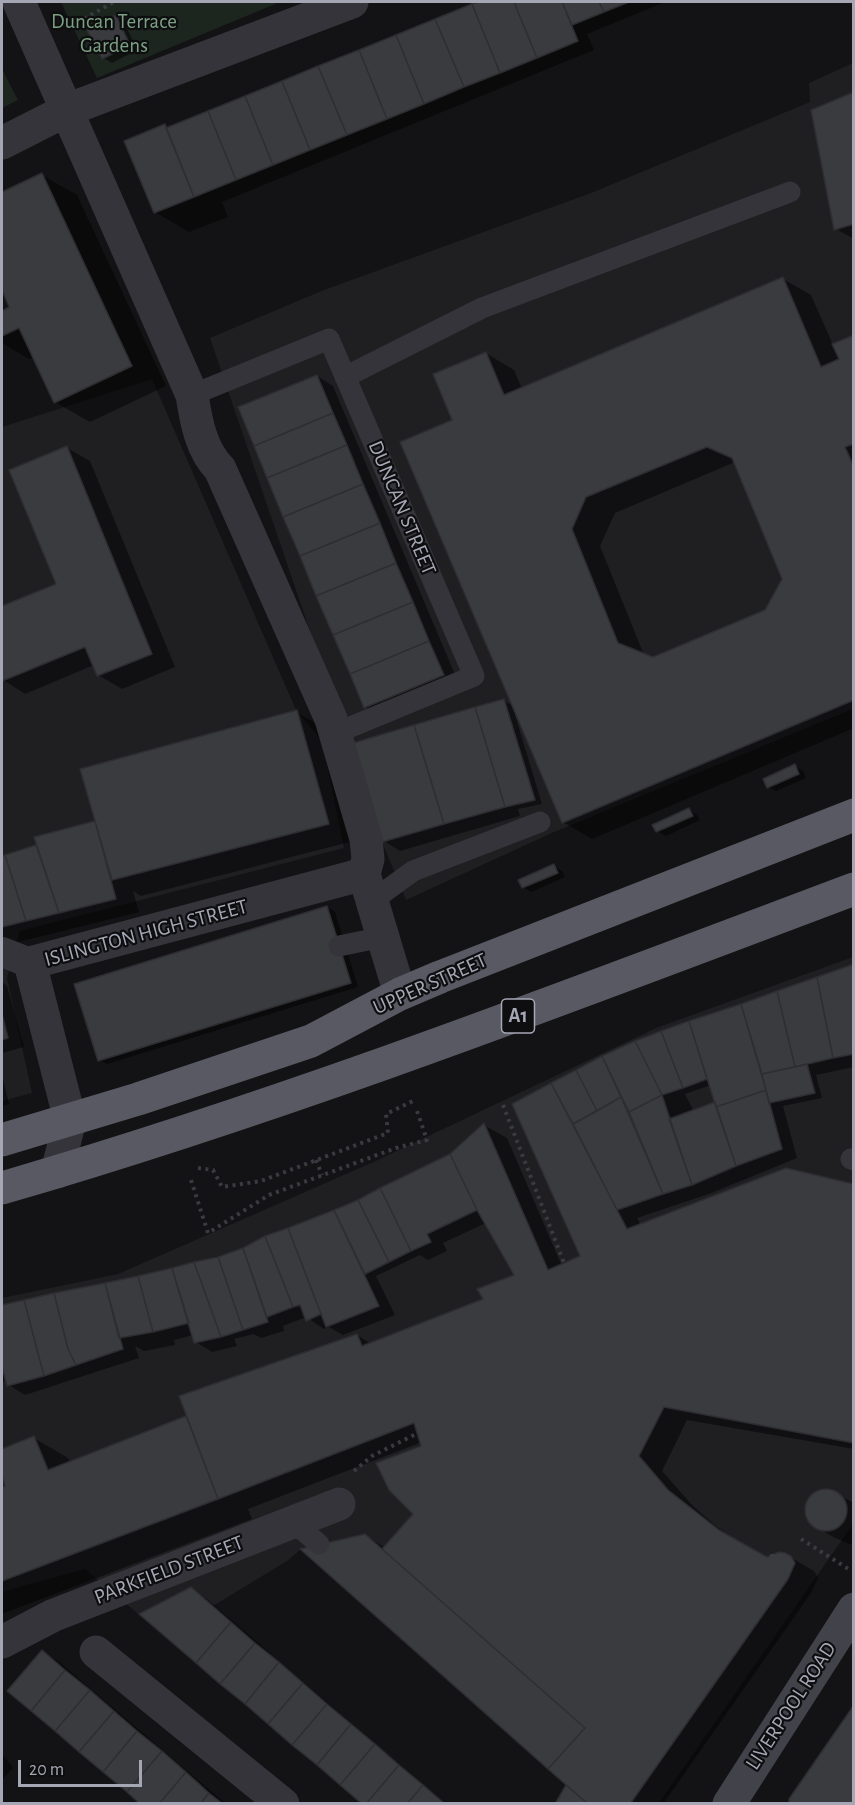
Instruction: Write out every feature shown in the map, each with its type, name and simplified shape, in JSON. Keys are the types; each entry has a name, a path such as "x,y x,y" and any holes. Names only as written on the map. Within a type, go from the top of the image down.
{"highway":[{"name":"UPPER STREET","path":"2,1140 311,1041 400,994 854,815"},
{"name":"A1","path":"2,1188 179,1135 475,1032 854,889"}],"main road":[{"name":"LIVERPOOL ROAD","path":"729,1803 854,1609"}],"street":[{"path":"19,2 192,395 196,422 210,459 220,469 336,733 366,839 368,888 400,994"},
{"path":"2,142 68,110 352,2"},
{"name":"ISLINGTON HIGH STREET","path":"57,1172 70,1120 16,958 368,888"},
{"name":"PARKFIELD STREET","path":"2,1642 54,1615 339,1504"},
{"path":"96,1652 283,1803"}],"lane":[{"path":"345,376 482,308 790,192"},
{"name":"DUNCAN STREET","path":"192,395 329,339 474,676 336,733"},
{"path":"368,888 540,822"},
{"path":"339,946 382,937"},
{"path":"294,1522 319,1544"}],"path":[{"path":"65,29 114,2"},
{"path":"189,1167 213,1170 222,1187 261,1181 388,1133 386,1114 413,1101"},
{"path":"503,1105 564,1263"},
{"path":"191,1180 208,1233 269,1195 396,1148 427,1140 417,1111"},
{"path":"316,1160 322,1175"},
{"path":"772,1554 771,1569 742,1556 695,1526 662,1497 578,1409 615,1371 849,1418"},
{"path":"599,1387 635,1412"},
{"path":"339,1504 346,1483 357,1466 418,1433"},
{"path":"801,1539 854,1572"}],"shaded area":[{"path":"853,63 853,709 554,832 406,900 382,842 210,338 324,290 591,193 810,102 809,83"},
{"path":"152,379 296,710 322,741 344,848 20,931 7,978 32,1093 2,1101 2,427"},
{"path":"853,957 853,1524 659,1803 588,1803 301,1549 287,1561 213,1606 231,1622 196,1663 85,1569 2,1592 2,1298 118,1274 378,1160 656,1028"}],"green space":[{"name":"Duncan Terrace Gardens","path":"61,2 280,2 97,78"},
{"path":"2,69 18,100 2,108"}],"building":[{"path":"514,2 537,58 500,73 472,4"},
{"path":"514,2 562,2 578,41 537,58"},
{"path":"562,2 599,2 604,12 572,25"},
{"path":"599,2 629,2 604,12"},
{"path":"472,4 500,73 464,87 435,19"},
{"path":"116,15 130,45 102,59 87,30"},
{"path":"435,19 464,87 424,104 396,35"},
{"path":"396,35 424,104 387,119 359,50"},
{"path":"359,50 387,119 347,135 318,66"},
{"path":"318,66 347,135 310,150 282,81"},
{"path":"282,81 310,150 273,165 245,96"},
{"path":"854,92 854,224 834,230 811,110"},
{"path":"245,96 273,165 236,180 208,111"},
{"path":"208,111 236,180 194,197 166,128"},
{"path":"165,124 194,197 154,213 124,141"},
{"path":"42,173 132,366 54,403 19,328 2,336 2,311 9,307 2,290 2,192"},
{"path":"783,277 821,367 839,359 832,344 854,335 854,444 845,447 854,467 854,700 562,823 400,442 452,420 433,374 486,352 504,395","holes":["707,447 732,458 782,579 765,610 653,657 618,643 572,529 586,497"]},
{"path":"317,375 333,413 254,446 238,407"},
{"path":"333,413 347,445 267,478 254,446"},
{"path":"347,445 363,484 283,517 267,478"},
{"path":"67,446 152,654 97,676 85,647 2,681 2,606 56,584 9,470"},
{"path":"363,484 380,523 300,556 283,517"},
{"path":"380,523 396,563 316,596 300,556"},
{"path":"396,563 413,602 333,635 316,596"},
{"path":"413,602 429,641 350,674 333,635"},
{"path":"429,641 444,675 364,708 350,674"},
{"path":"504,699 535,800 505,807 475,707"},
{"path":"475,707 505,807 444,824 414,725"},
{"path":"297,710 329,824 112,880 80,769"},
{"path":"414,725 444,824 382,842 353,743"},
{"path":"795,764 799,774 767,788 763,779"},
{"path":"689,808 693,816 656,832 652,825"},
{"path":"95,821 116,899 59,913 34,837"},
{"path":"36,845 59,913 26,921 5,855"},
{"path":"5,855 26,921 2,927 2,856"},
{"path":"554,864 558,873 522,888 518,880"},
{"path":"327,906 351,983 98,1061 74,984"},
{"path":"854,964 854,1054 833,1058 817,977"},
{"path":"817,977 833,1058 795,1067 777,991"},
{"path":"777,991 795,1067 762,1074 741,1004"},
{"path":"741,1004 766,1090 716,1107 689,1021"},
{"path":"2,1014 8,1038 2,1040"},
{"path":"689,1021 707,1079 683,1088 661,1031"},
{"path":"661,1031 683,1088 662,1095 635,1041"},
{"path":"635,1041 662,1095 629,1112 602,1056"},
{"path":"602,1056 621,1097 597,1111 576,1070"},
{"path":"807,1064 815,1093 769,1103 762,1074"},
{"path":"576,1070 597,1111 573,1124 551,1083"},
{"path":"551,1083 627,1229 786,1168 854,1184 854,1443 664,1407 639,1456 668,1490 719,1530 767,1557 779,1552 785,1553 791,1556 795,1563 788,1579 630,1804 588,1804 548,1769 585,1728 382,1549 413,1514 389,1490 376,1463 421,1446 414,1423 218,1499 179,1396 357,1334 362,1346 483,1299 477,1289 514,1275 477,1210 450,1154 484,1123 548,1270 580,1256 512,1104"},
{"path":"766,1090 782,1149 736,1166 716,1107"},
{"path":"662,1095 692,1185 663,1194 629,1112"},
{"path":"621,1097 663,1194 617,1210 573,1124"},
{"path":"715,1102 736,1166 692,1185 669,1119"},
{"path":"450,1154 477,1210 427,1234 431,1242 411,1251 380,1188"},
{"path":"380,1188 411,1251 389,1262 358,1200"},
{"path":"358,1200 389,1262 365,1274 334,1210"},
{"path":"334,1210 379,1306 326,1327 288,1228"},
{"path":"288,1228 321,1314 306,1321 300,1305 293,1307 265,1236"},
{"path":"265,1236 293,1307 267,1317 243,1248"},
{"path":"243,1248 268,1322 243,1330 218,1257"},
{"path":"218,1257 243,1330 221,1337 194,1262"},
{"path":"194,1262 221,1337 194,1343 172,1268"},
{"path":"172,1268 189,1323 153,1332 138,1276"},
{"path":"138,1276 153,1332 119,1338 105,1283"},
{"path":"105,1283 123,1349 76,1365 68,1349 54,1293"},
{"path":"54,1293 68,1349 76,1365 44,1376 24,1300"},
{"path":"24,1300 44,1376 7,1386 2,1367 2,1305"},
{"path":"186,1416 218,1499 2,1581 2,1487 5,1486 2,1476 2,1449 34,1436 48,1470"},
{"path":"826,1489 834,1490 841,1495 846,1502 846,1518 841,1525 834,1530 826,1531 818,1530 811,1525 806,1518 805,1510 806,1502 811,1495 818,1490"},
{"path":"365,1534 585,1728 548,1769 300,1549"},
{"path":"191,1587 231,1622 196,1663 139,1614"},
{"path":"231,1622 255,1643 220,1684 196,1663"},
{"path":"255,1643 279,1662 245,1704 220,1684"},
{"path":"42,1650 65,1670 31,1711 7,1691"},
{"path":"279,1662 303,1683 268,1724 245,1704"},
{"path":"65,1670 90,1690 55,1731 31,1711"},
{"path":"303,1683 327,1704 292,1745 268,1724"},
{"path":"90,1690 114,1711 79,1752 55,1731"},
{"path":"327,1704 351,1724 317,1765 292,1745"},
{"path":"854,1705 854,1804 789,1804 789,1799"},
{"path":"114,1711 137,1731 103,1772 79,1752"},
{"path":"351,1724 375,1744 340,1785 317,1765"},
{"path":"137,1731 162,1751 127,1792 103,1772"},
{"path":"375,1744 399,1765 366,1804 362,1804 340,1785"},
{"path":"162,1751 186,1772 159,1804 140,1804 127,1792"},
{"path":"399,1765 423,1785 407,1804 366,1804"},
{"path":"186,1772 209,1793 200,1804 159,1804"},
{"path":"423,1785 445,1804 407,1804"},
{"path":"566,1785 588,1804 555,1804"},
{"path":"209,1793 223,1804 200,1804"}]}
